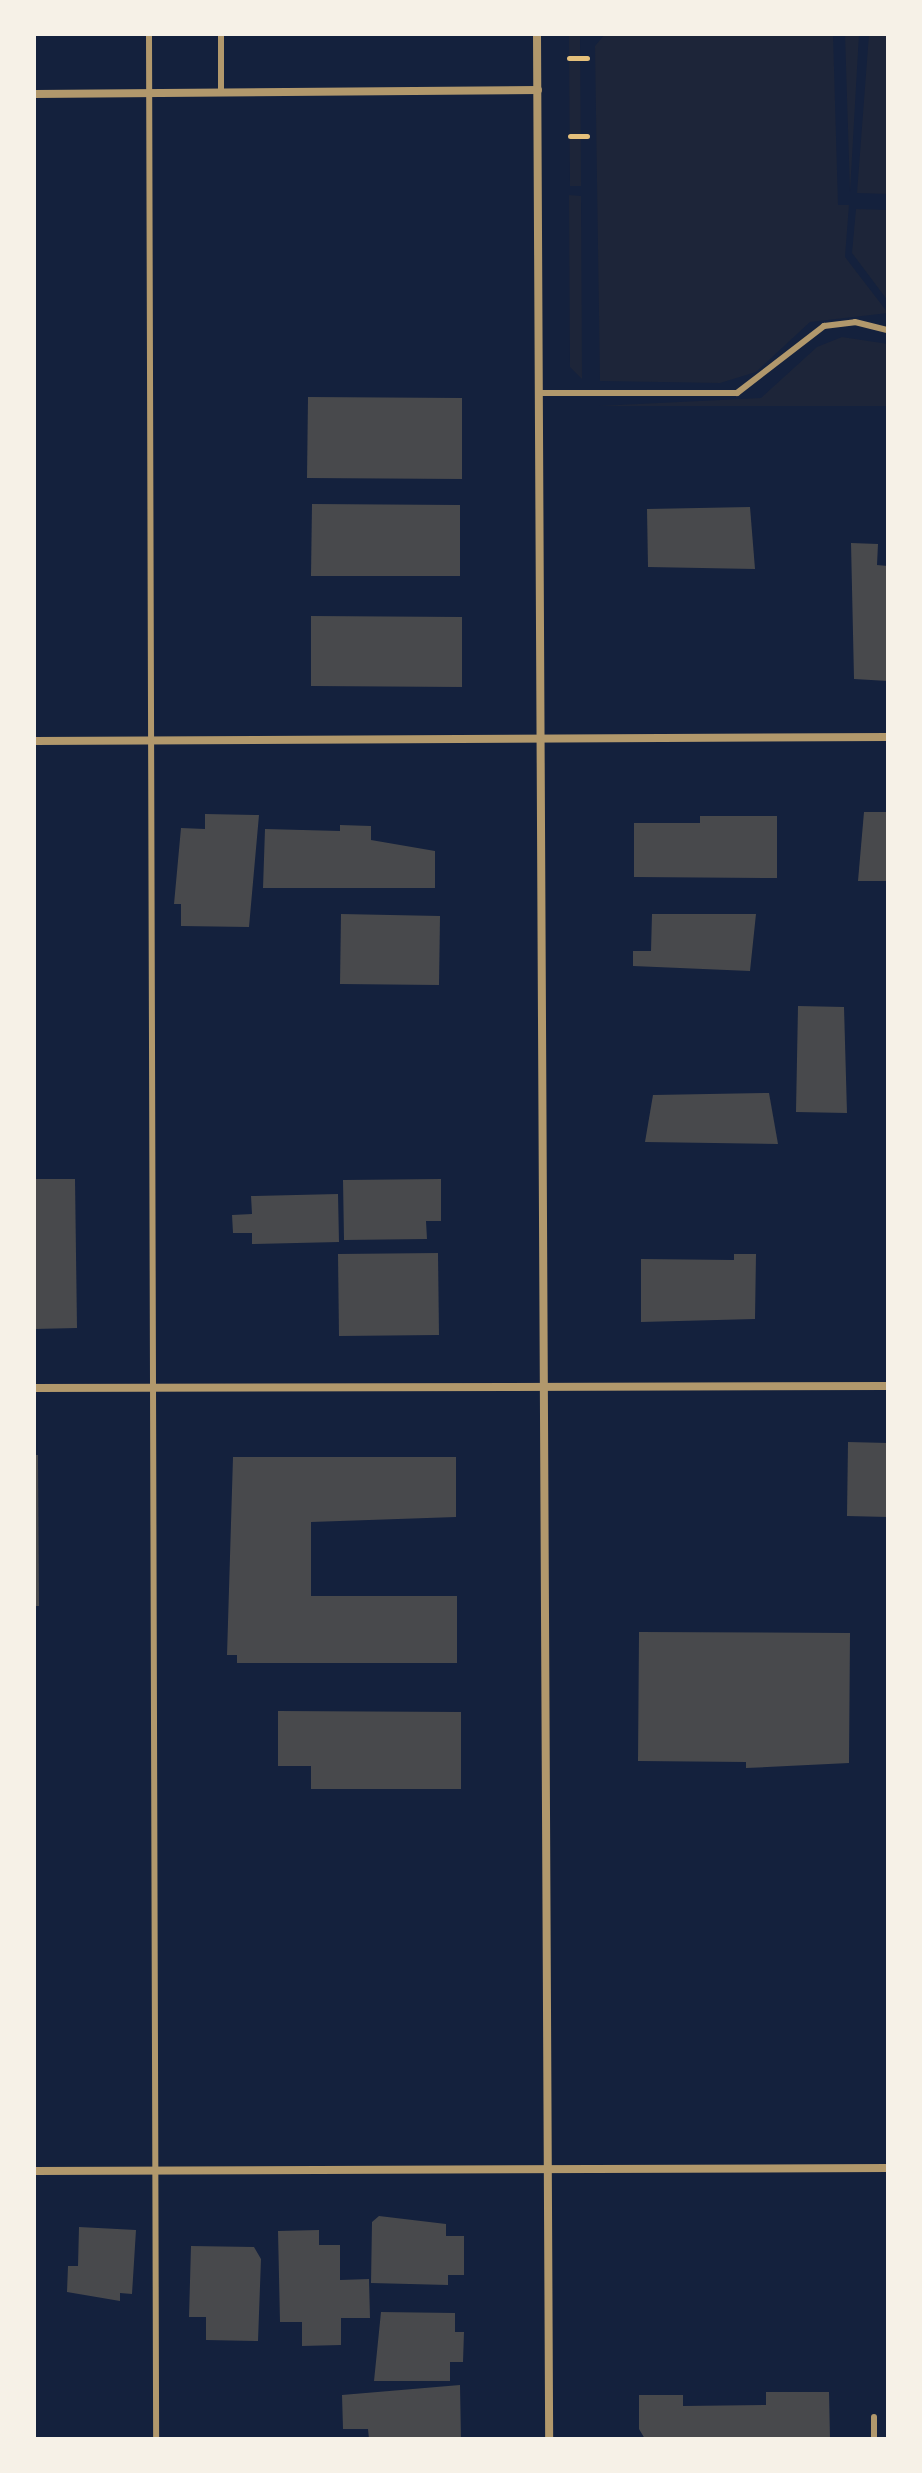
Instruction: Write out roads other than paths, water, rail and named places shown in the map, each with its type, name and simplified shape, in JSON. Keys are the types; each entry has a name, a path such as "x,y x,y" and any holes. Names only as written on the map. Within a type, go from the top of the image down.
{"street":[{"path":"537,34 542,393 549,2439"},
{"path":"34,94 538,90"},
{"path":"34,741 888,737"},
{"path":"34,1388 888,1386"},
{"path":"34,2171 550,2166 888,2168"}],"lane":[{"path":"149,34 153,1388 160,2171 156,2439"},
{"path":"221,34 221,91"},
{"path":"542,393 737,393 824,326 855,322 888,330"},
{"path":"874,2417 874,2439"}]}
